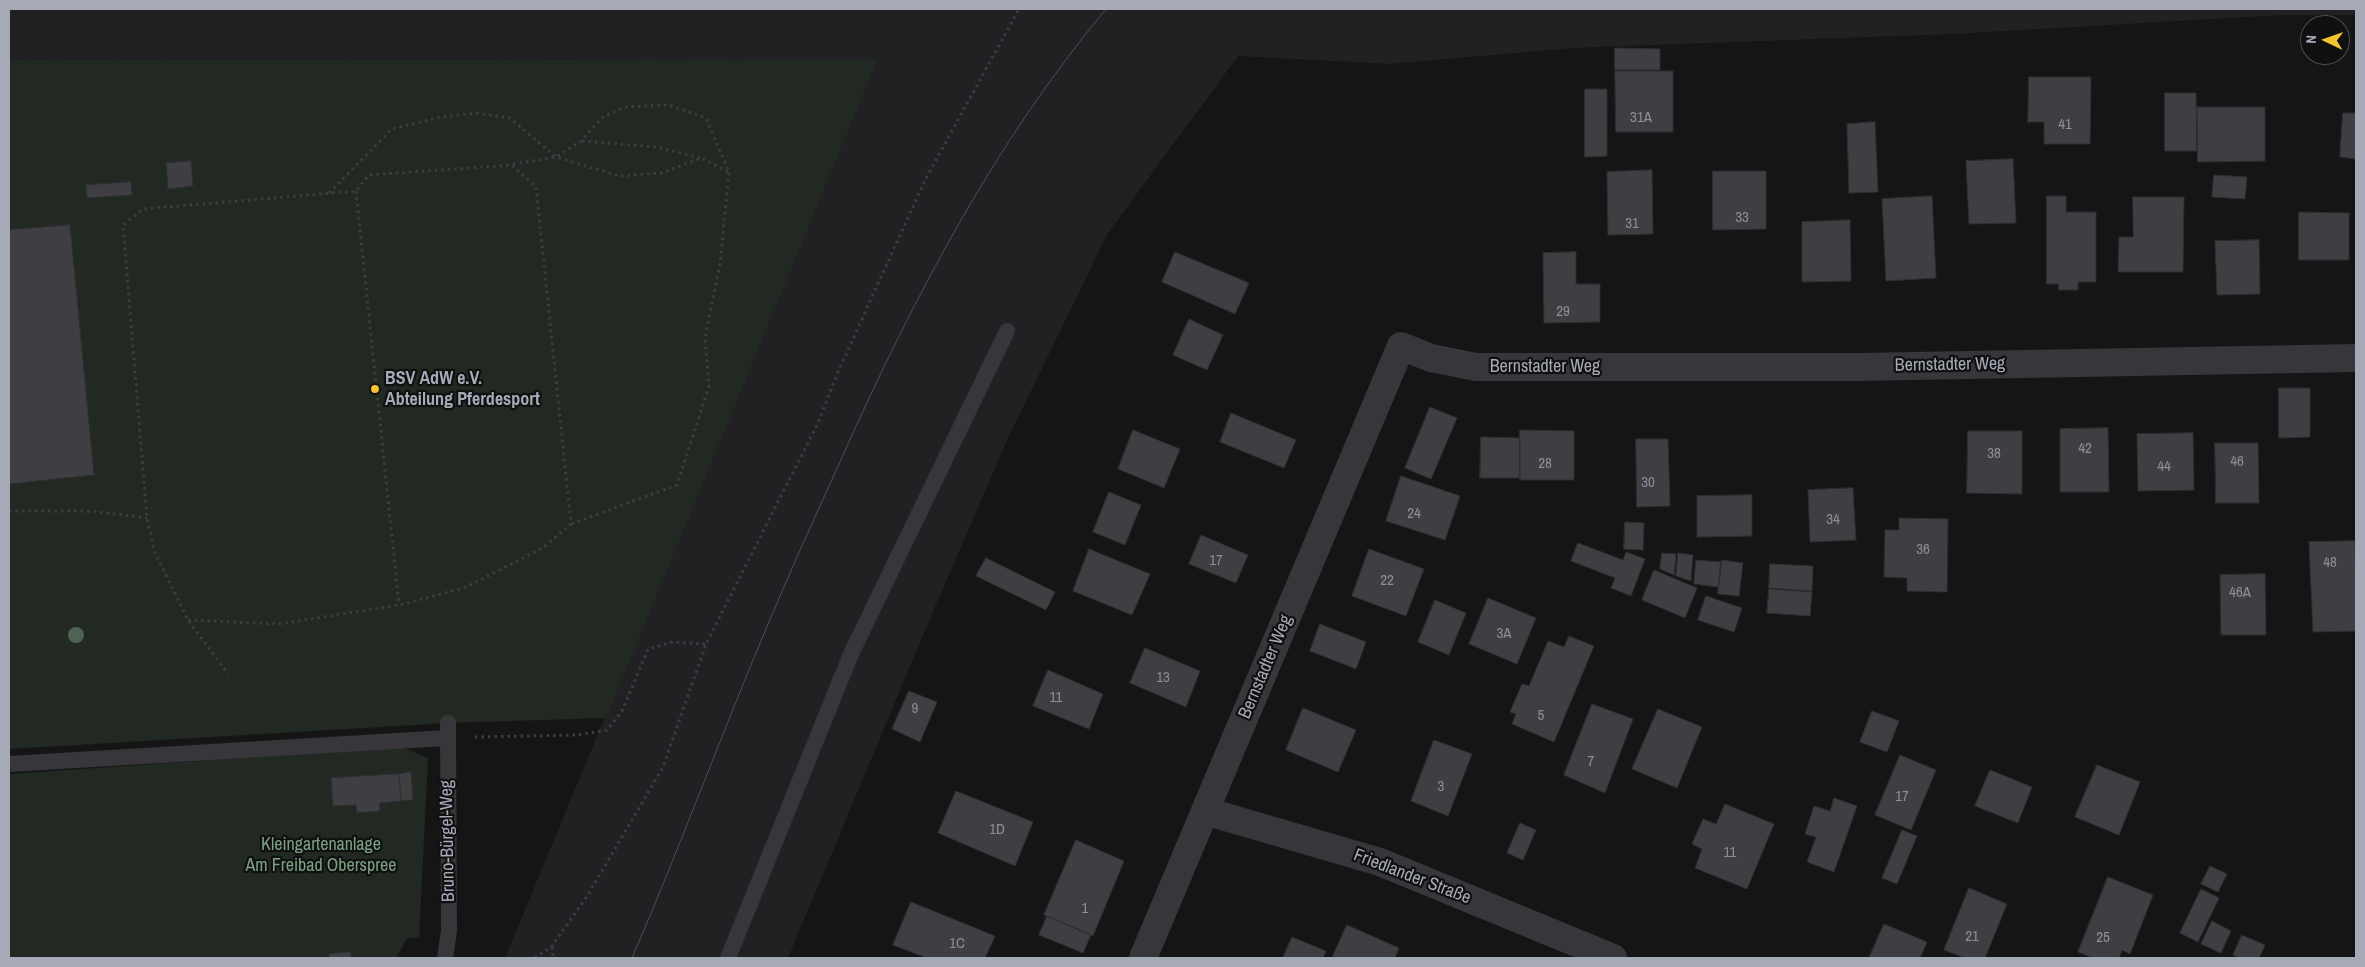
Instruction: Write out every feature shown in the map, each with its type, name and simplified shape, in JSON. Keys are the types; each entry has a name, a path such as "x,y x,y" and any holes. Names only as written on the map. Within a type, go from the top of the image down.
{"street":[{"name":"Bernstadter Weg","path":"1143,958 1401,346 1431,358 1476,367 1858,367 2356,358"},
{"name":"Friedlander Straße","path":"1205,811 1380,862 1614,958"}],"lane":[{"path":"728,958 851,654 1007,331"},
{"path":"9,764 447,730"},
{"name":"Bruno-Bürgel-Weg","path":"445,958 450,931 447,730"}],"path":[{"path":"535,958 552,946 588,895 663,767 706,644 818,423 838,372 925,180 1019,9"},
{"path":"188,620 278,624 399,604 464,588 543,548 571,524 677,485 709,386 705,338 720,264 729,172 706,118 669,105 624,106 603,117 581,140 556,157 512,165 369,174 356,191 399,604"},
{"path":"328,194 392,129 441,117 476,113 510,118 556,157 619,176 662,173 701,158"},
{"path":"581,140 656,147 701,158 729,172"},
{"path":"512,165 536,187 571,524"},
{"path":"228,674 188,620 155,553 148,518 123,225 143,209 356,191"},
{"path":"9,511 91,511 148,518"},
{"path":"447,730 576,734 607,730 622,711 648,649 673,642 706,644"},
{"path":"552,946 553,958"}],"shaded area":[{"path":"9,9 2356,9 2356,15 2282,15 1952,34 1572,48 1390,64 1238,56 1108,233 1009,436 934,609 788,958 505,958 878,59 9,60"}],"green space":[{"name":"BSV AdW e.V. Abteilung Pferdesport","path":"878,59 606,718 448,723 9,749 9,60"},
{"name":"Kleingartenanlage Am Freibad Oberspree","path":"402,747 428,758 419,938 407,938 396,958 9,958 9,774"}],"building":[{"path":"1615,48 1660,49 1660,70 1615,70"},
{"path":"1615,71 1673,71 1673,132 1616,132"},
{"path":"2029,77 2091,77 2090,144 2044,144 2044,122 2028,122"},
{"path":"1585,89 1607,89 1607,156 1585,157"},
{"path":"2165,93 2196,93 2197,151 2165,151"},
{"path":"2197,107 2265,107 2265,161 2198,162"},
{"path":"2343,113 2356,113 2356,159 2340,157"},
{"path":"1875,122 1878,192 1849,193 1847,124"},
{"path":"2013,159 2016,223 1969,224 1966,161"},
{"path":"191,161 193,186 168,189 166,163"},
{"path":"1652,170 1653,234 1608,235 1607,172"},
{"path":"1713,171 1766,171 1766,229 1713,230"},
{"path":"2214,175 2247,177 2245,199 2212,197"},
{"path":"131,182 132,195 87,198 86,185"},
{"path":"1932,196 1936,278 1886,281 1882,199"},
{"path":"2047,196 2066,196 2066,212 2096,212 2096,282 2078,282 2078,290 2058,290 2059,284 2047,284"},
{"path":"2133,197 2184,197 2183,272 2118,272 2119,237 2133,237"},
{"path":"2299,212 2349,213 2349,260 2299,260"},
{"path":"1850,220 1851,281 1802,282 1802,222"},
{"path":"70,225 94,475 9,484 9,230"},
{"path":"2259,240 2260,294 2217,295 2215,241"},
{"path":"1175,252 1249,283 1235,314 1162,282"},
{"path":"1576,252 1576,284 1600,284 1600,322 1544,323 1543,253"},
{"path":"1189,319 1223,335 1207,370 1173,355"},
{"path":"2279,388 2310,388 2310,437 2279,438"},
{"path":"1430,407 1457,418 1431,479 1405,468"},
{"path":"1231,413 1296,440 1284,468 1220,442"},
{"path":"2108,428 2109,492 2060,492 2060,429"},
{"path":"1133,430 1180,449 1164,488 1118,469"},
{"path":"1520,430 1574,431 1574,480 1520,480"},
{"path":"1968,431 2022,431 2022,494 1967,493"},
{"path":"2193,433 2194,490 2138,491 2137,434"},
{"path":"1481,437 1520,438 1520,478 1480,478"},
{"path":"1636,439 1668,439 1670,506 1637,507"},
{"path":"2215,443 2258,443 2259,503 2216,503"},
{"path":"1401,476 1460,496 1445,540 1386,521"},
{"path":"1853,488 1856,540 1810,542 1808,490"},
{"path":"1109,492 1141,505 1125,545 1093,532"},
{"path":"1752,495 1752,536 1697,537 1697,496"},
{"path":"1899,518 1948,519 1947,592 1907,591 1907,578 1884,577 1885,530 1899,530"},
{"path":"1625,522 1644,523 1643,550 1624,549"},
{"path":"1201,535 1248,555 1236,583 1189,564"},
{"path":"2355,541 2356,631 2313,632 2309,542"},
{"path":"1578,543 1623,560 1626,552 1645,559 1631,596 1611,588 1615,578 1571,561"},
{"path":"1089,549 1150,574 1132,615 1073,591"},
{"path":"1369,549 1424,569 1406,616 1352,596"},
{"path":"1662,553 1676,554 1674,575 1660,569"},
{"path":"1678,553 1693,555 1691,581 1676,576"},
{"path":"986,558 1055,592 1046,610 976,576"},
{"path":"1696,560 1721,562 1718,587 1694,584"},
{"path":"1722,560 1743,563 1739,596 1718,594"},
{"path":"1770,564 1813,566 1812,591 1769,588"},
{"path":"1654,570 1697,588 1685,618 1642,600"},
{"path":"2265,574 2266,635 2221,635 2220,575"},
{"path":"1769,589 1812,592 1810,616 1767,613"},
{"path":"1706,596 1742,608 1734,632 1698,620"},
{"path":"1488,598 1536,618 1517,664 1469,644"},
{"path":"1435,600 1466,613 1449,655 1418,642"},
{"path":"1320,624 1366,642 1356,669 1310,651"},
{"path":"1569,636 1594,646 1554,742 1512,724 1516,714 1510,712 1522,684 1529,686 1548,641 1564,647"},
{"path":"1145,648 1200,671 1186,707 1130,683"},
{"path":"1048,670 1103,694 1089,729 1033,706"},
{"path":"909,691 937,702 920,742 892,729"},
{"path":"1592,704 1633,719 1605,793 1564,775"},
{"path":"1303,708 1356,730 1338,772 1286,750"},
{"path":"1658,709 1702,727 1677,788 1632,769"},
{"path":"1872,711 1899,721 1887,752 1860,742"},
{"path":"1434,740 1472,754 1448,816 1411,801"},
{"path":"1900,755 1936,770 1911,830 1875,815"},
{"path":"2097,765 2140,782 2119,835 2075,817"},
{"path":"1990,770 2032,787 2018,823 1975,806"},
{"path":"411,772 413,800 401,801 399,774"},
{"path":"399,774 401,801 379,803 380,811 357,813 356,805 333,806 331,778"},
{"path":"956,791 1033,822 1015,866 938,833"},
{"path":"1834,798 1857,806 1834,872 1807,862 1816,837 1805,834 1814,806 1830,811"},
{"path":"1725,804 1774,824 1747,889 1695,868 1702,849 1692,844 1703,819 1716,824"},
{"path":"1520,823 1536,830 1523,860 1507,853"},
{"path":"1902,830 1917,836 1897,884 1882,878"},
{"path":"1076,840 1124,861 1093,936 1044,915"},
{"path":"2210,866 2227,874 2218,892 2201,884"},
{"path":"2108,877 2153,895 2130,954 2122,950 2119,958 2093,958 2078,952"},
{"path":"1969,888 2007,904 1985,958 1965,958 1944,950"},
{"path":"2201,889 2219,898 2198,942 2180,933"},
{"path":"911,902 995,936 985,958 927,958 893,945"},
{"path":"1047,916 1091,935 1083,953 1039,935"},
{"path":"2212,921 2231,931 2221,953 2201,944"},
{"path":"1884,924 1927,942 1920,958 1869,958"},
{"path":"1347,925 1399,948 1395,958 1332,958"},
{"path":"2242,935 2265,945 2259,958 2240,958 2233,955"},
{"path":"1292,937 1326,951 1323,958 1283,958"},
{"path":"351,952 351,958 329,958 329,954"}],"tram line":[{"path":"632,958 780,596 898,337 928,280 993,167 1028,113 1106,9"}],"place":[{"name":"BSV AdW e.V. Abteilung Pferdesport","path":"375,389"}]}
